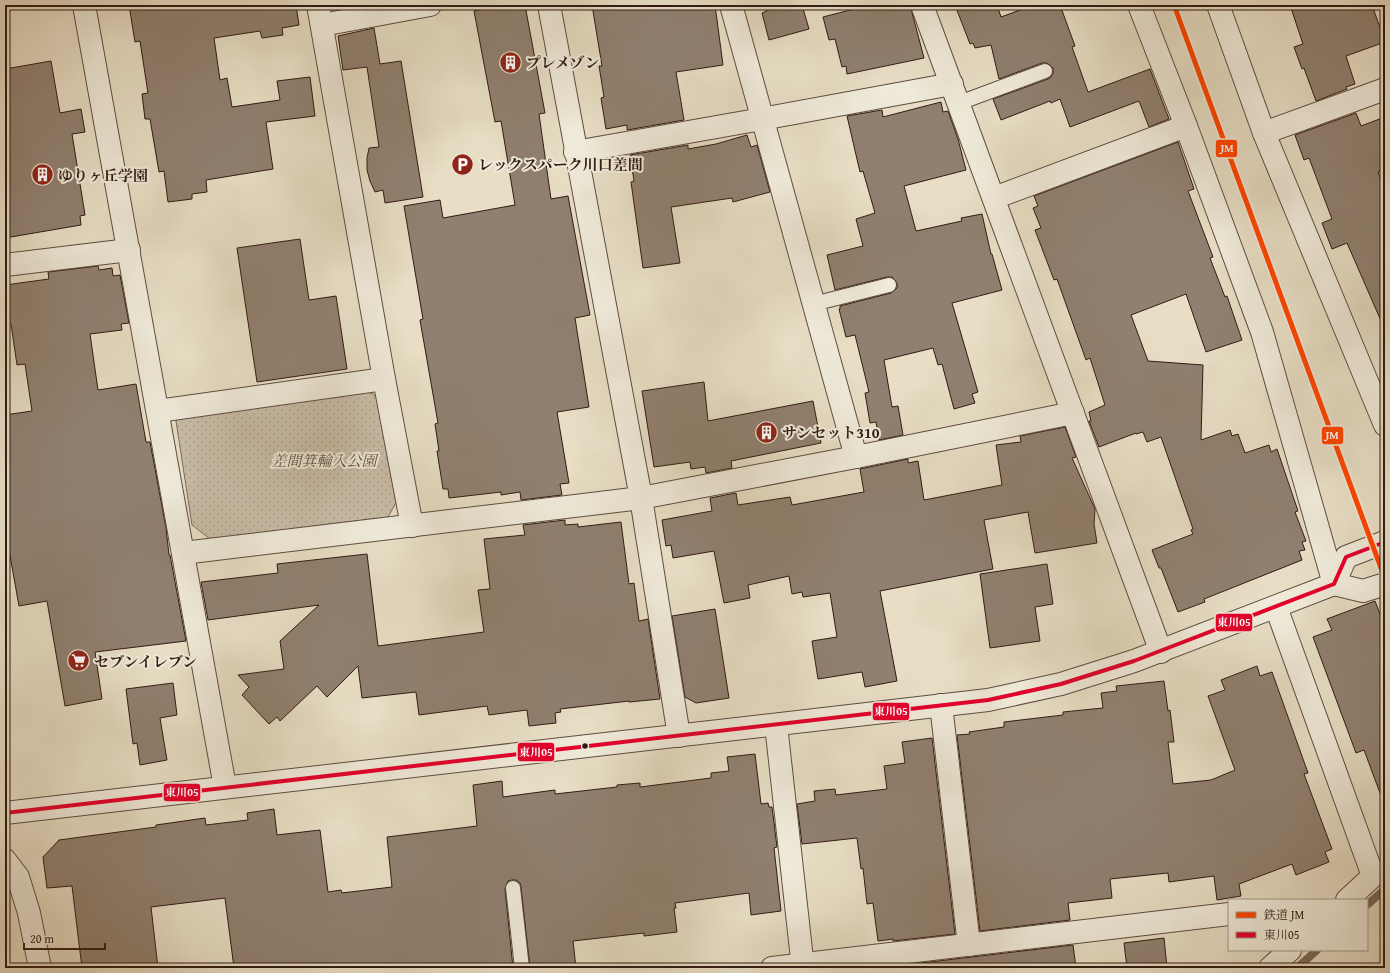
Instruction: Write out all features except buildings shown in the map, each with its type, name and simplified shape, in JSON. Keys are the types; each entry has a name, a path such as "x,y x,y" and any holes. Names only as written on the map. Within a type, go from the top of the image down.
{"street":[{"path":"84,5 225,787"},
{"path":"412,526 384,379 320,15 430,5"},
{"path":"549,5 640,498 679,736"},
{"path":"732,5 762,119 856,457"},
{"path":"922,5 1161,652"},
{"path":"1139,5 1186,126 1262,332 1334,584"},
{"path":"1218,5 1264,134 1385,425"},
{"path":"1264,134 1385,89"},
{"path":"575,152 762,119 955,94"},
{"path":"994,198 1186,126"},
{"path":"5,266 129,250"},
{"path":"158,411 384,379"},
{"path":"183,553 640,498 856,457 1073,413"},
{"path":"1334,584 1346,557 1385,542"},
{"path":"5,813 585,745 679,736 988,700 1061,684 1134,662 1334,584 1363,591 1385,584"},
{"path":"1276,607 1373,876 1348,899"},
{"path":"941,705 969,945"},
{"path":"776,725 803,966"},
{"path":"5,860 18,877 29,913 40,968"},
{"path":"772,968 803,966 1228,914"},
{"path":"1270,968 1289,951"}],"lane":[{"path":"955,94 1045,71"},
{"path":"813,304 889,285"},
{"path":"514,888 522,968"}],"green space":[{"name":"差間箕輪入公園","path":"366,390 379,398 397,501 388,517 210,539 192,525 176,421 181,413"}],"waterway":[{"path":"1368,904 1385,889"},
{"path":"1297,968 1316,951"}],"rail line":[{"name":"JM","path":"1174,5 1385,579"}],"transit line":[{"name":"東川05","path":"5,813 988,700 1061,684 1134,661 1334,584 1346,557 1385,542"}],"place":[{"name":"プレメゾン","path":"510,62"},
{"name":"レックスパーク川口差間","path":"463,164"},
{"name":"ゆりヶ丘学園","path":"42,175"},
{"name":"サンセット310","path":"767,432"},
{"name":"セブンイレブン","path":"78,661"}]}
